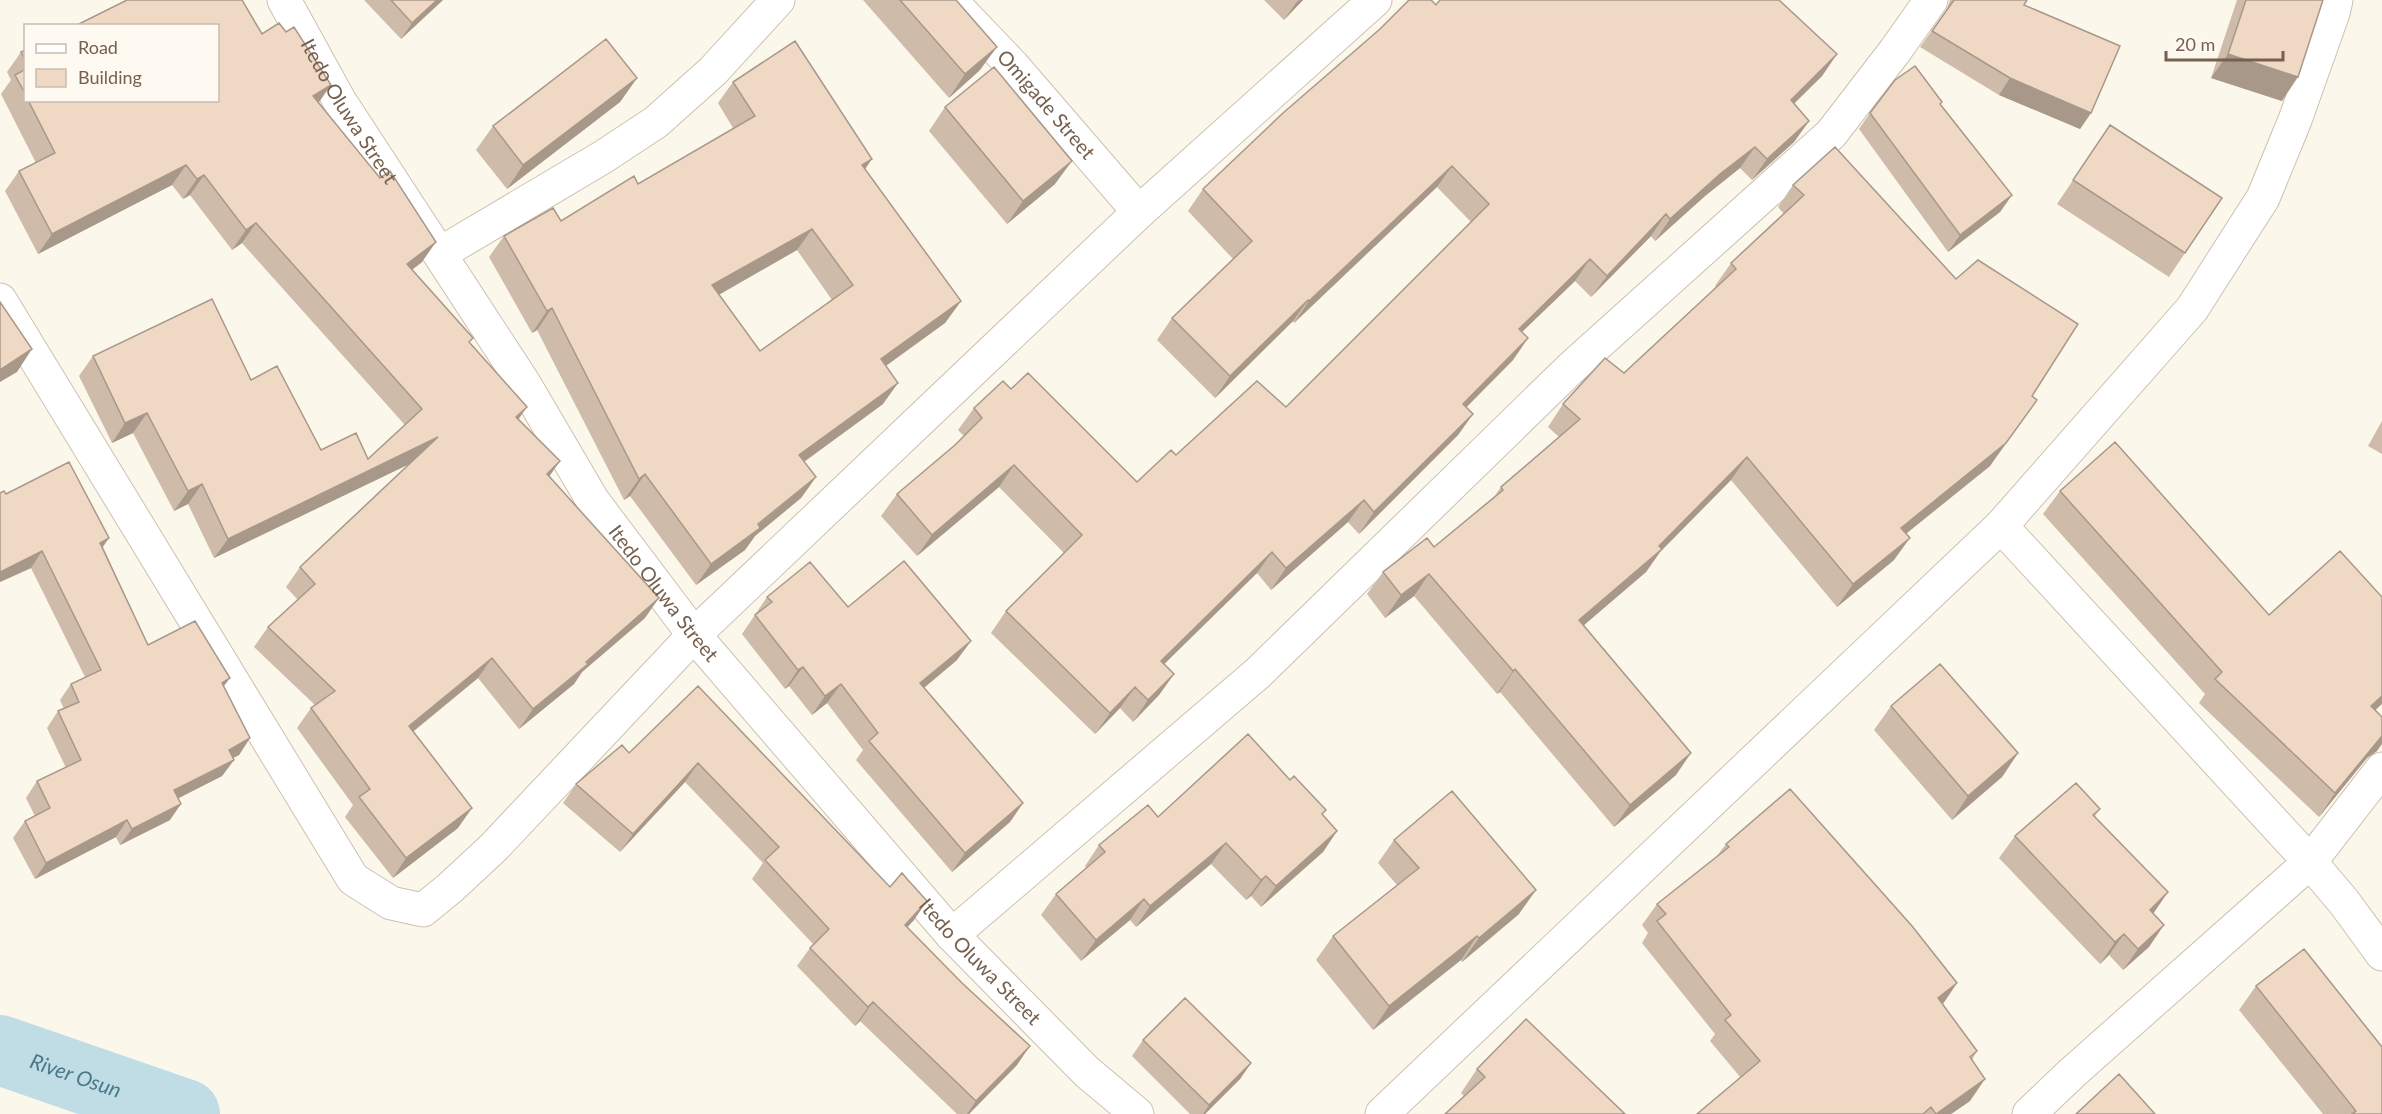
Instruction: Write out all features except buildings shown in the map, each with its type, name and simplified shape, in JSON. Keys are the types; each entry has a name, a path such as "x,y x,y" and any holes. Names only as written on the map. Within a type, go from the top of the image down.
{"street":[{"name":"Itedo Oluwa Street","path":"284,0 339,100 525,385 593,501 694,635 952,935 1087,1072 1137,1114"},
{"path":"441,253 603,157 656,122 713,71 778,0"},
{"name":"Omigade Street","path":"950,0 1013,66 1139,212"},
{"path":"0,300 353,879 391,903 423,910 493,848 694,635 1139,212 1375,0"},
{"path":"952,935 1258,673 1571,368 1831,134 1931,0"},
{"path":"1382,1114 2001,526 2192,309 2263,198 2295,120 2336,0"},
{"path":"2001,526 2310,862 2344,902 2382,954"},
{"path":"2030,1114 2072,1072 2310,862 2382,769"}],"waterway":[{"name":"River Osun","path":"0,1050 185,1114"}]}
